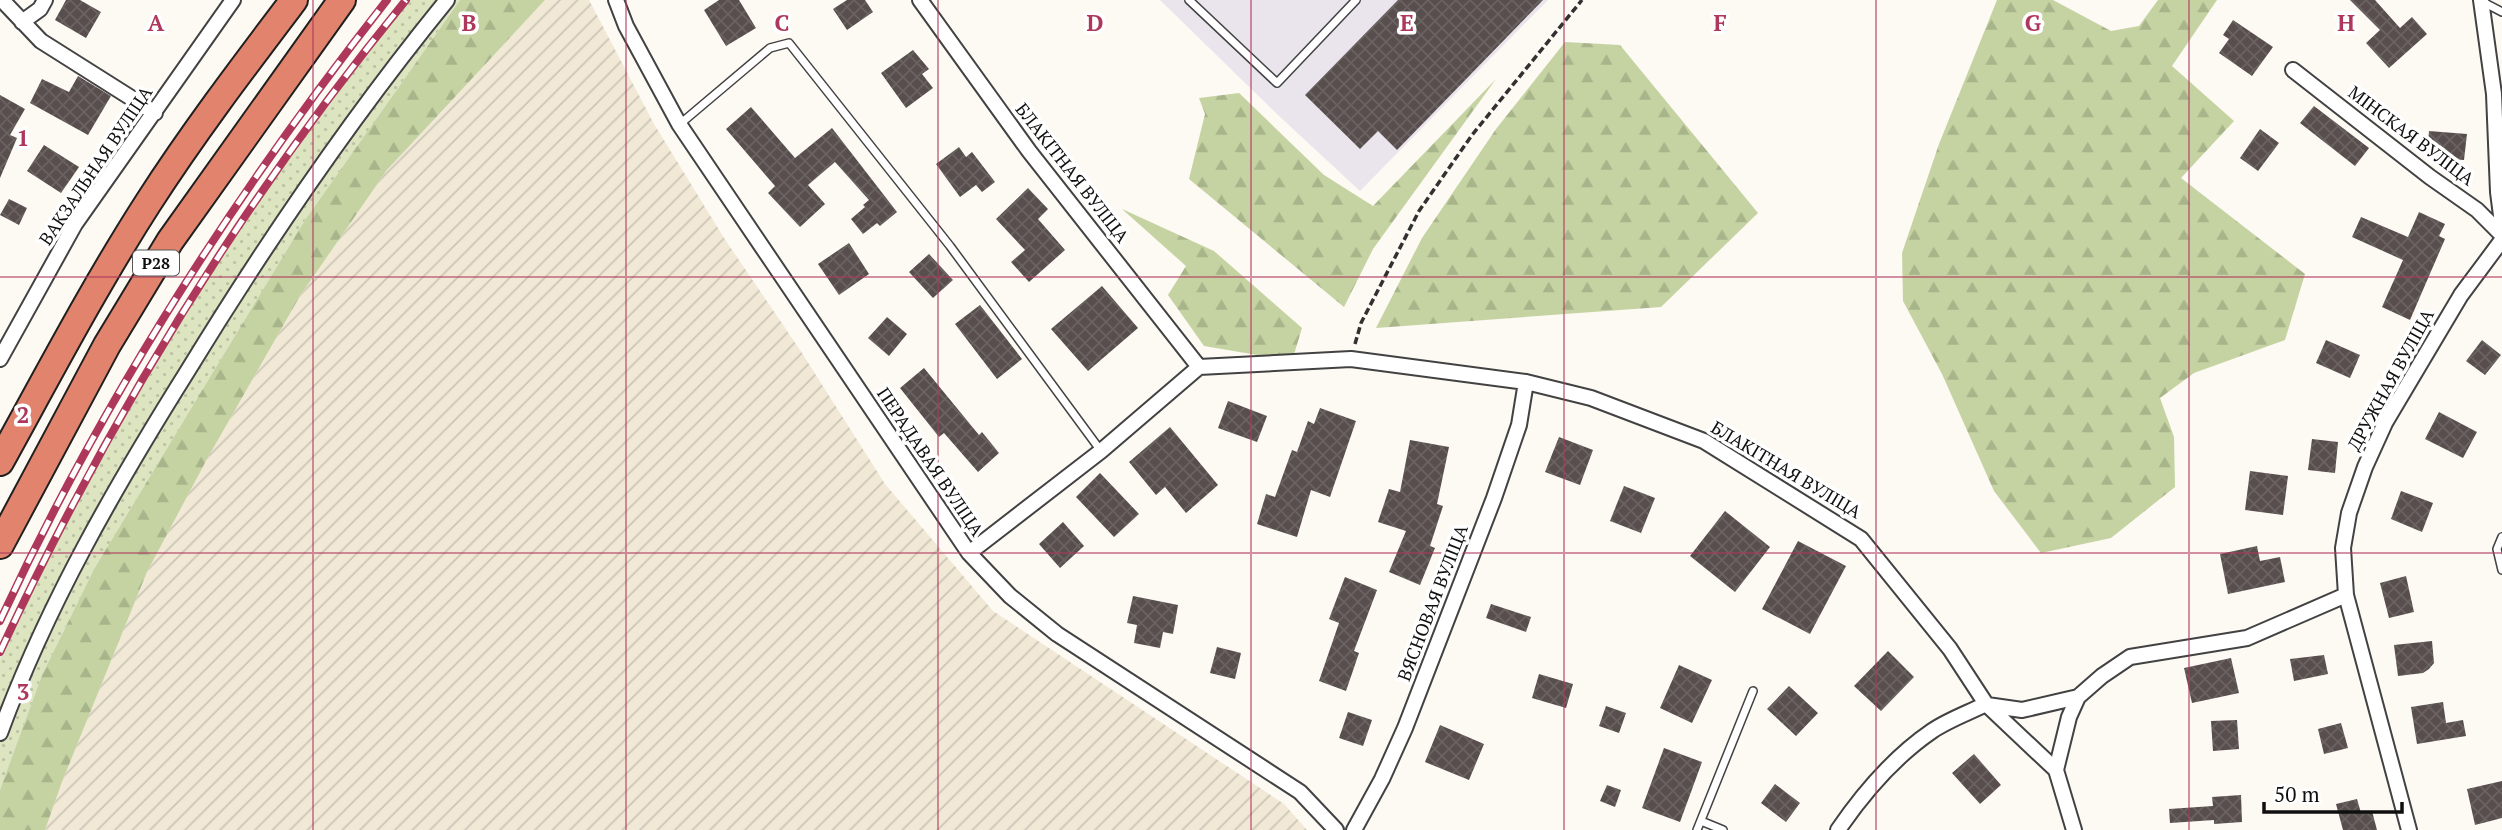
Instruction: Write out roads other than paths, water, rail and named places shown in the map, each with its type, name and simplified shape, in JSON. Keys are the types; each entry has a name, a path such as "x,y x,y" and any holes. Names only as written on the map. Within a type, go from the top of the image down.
{"highway":[{"name":"Р28","path":"0,462 52,364 149,201 230,85 294,0"},
{"name":"Р28","path":"0,545 101,356 170,241 342,0"}],"street":[{"path":"2,0 41,41 155,113"},
{"path":"22,22 40,9 45,0"},
{"name":"ВАКЗАЛЬНАЯ ВУЛІЦА","path":"0,359 75,224 233,0"},
{"path":"0,733 21,676 75,562 156,421 250,269 328,154 391,69 447,0"},
{"name":"ПЕРАДАВАЯ ВУЛІЦА","path":"615,0 626,26 679,124 969,553 1010,596 1057,634 1300,792 1336,830"},
{"name":"БЛАКІТНАЯ ВУЛІЦА","path":"920,0 1029,151 1199,367 1351,359 1526,382 1591,398 1704,441 1861,539 1950,649 1986,704 2056,770"},
{"path":"2481,1 2494,94 2502,223"},
{"name":"МІНСКАЯ ВУЛІЦА","path":"2294,70 2477,211 2502,238"},
{"name":"ДРУЖНАЯ ВУЛІЦА","path":"2409,830 2346,595 2343,548 2349,513 2365,467 2385,424 2454,307 2502,238"},
{"path":"969,553 1101,451 1199,367"},
{"name":"ВЯСНОВАЯ ВУЛІЦА","path":"1354,830 1382,779 1405,728 1494,498 1519,425 1526,382"},
{"path":"2074,830 2056,770 2069,717 2078,697 2102,676 2130,657 2247,638 2346,595"},
{"path":"1838,830 1891,763 1933,730 1986,704 2022,710 2078,697"}],"lane":[{"path":"1189,0 1277,83 1356,0"},
{"path":"2481,1 2502,12"},
{"path":"679,124 770,48 789,43 950,246 1101,451"},
{"path":"2502,537 2497,549 2502,570"},
{"path":"1698,830 1753,691"},
{"path":"1701,821 1723,830"}],"railway":[{"path":"0,621 83,457 176,299 277,147 387,0"},
{"path":"0,652 86,480 182,313 289,153 406,0"}]}
